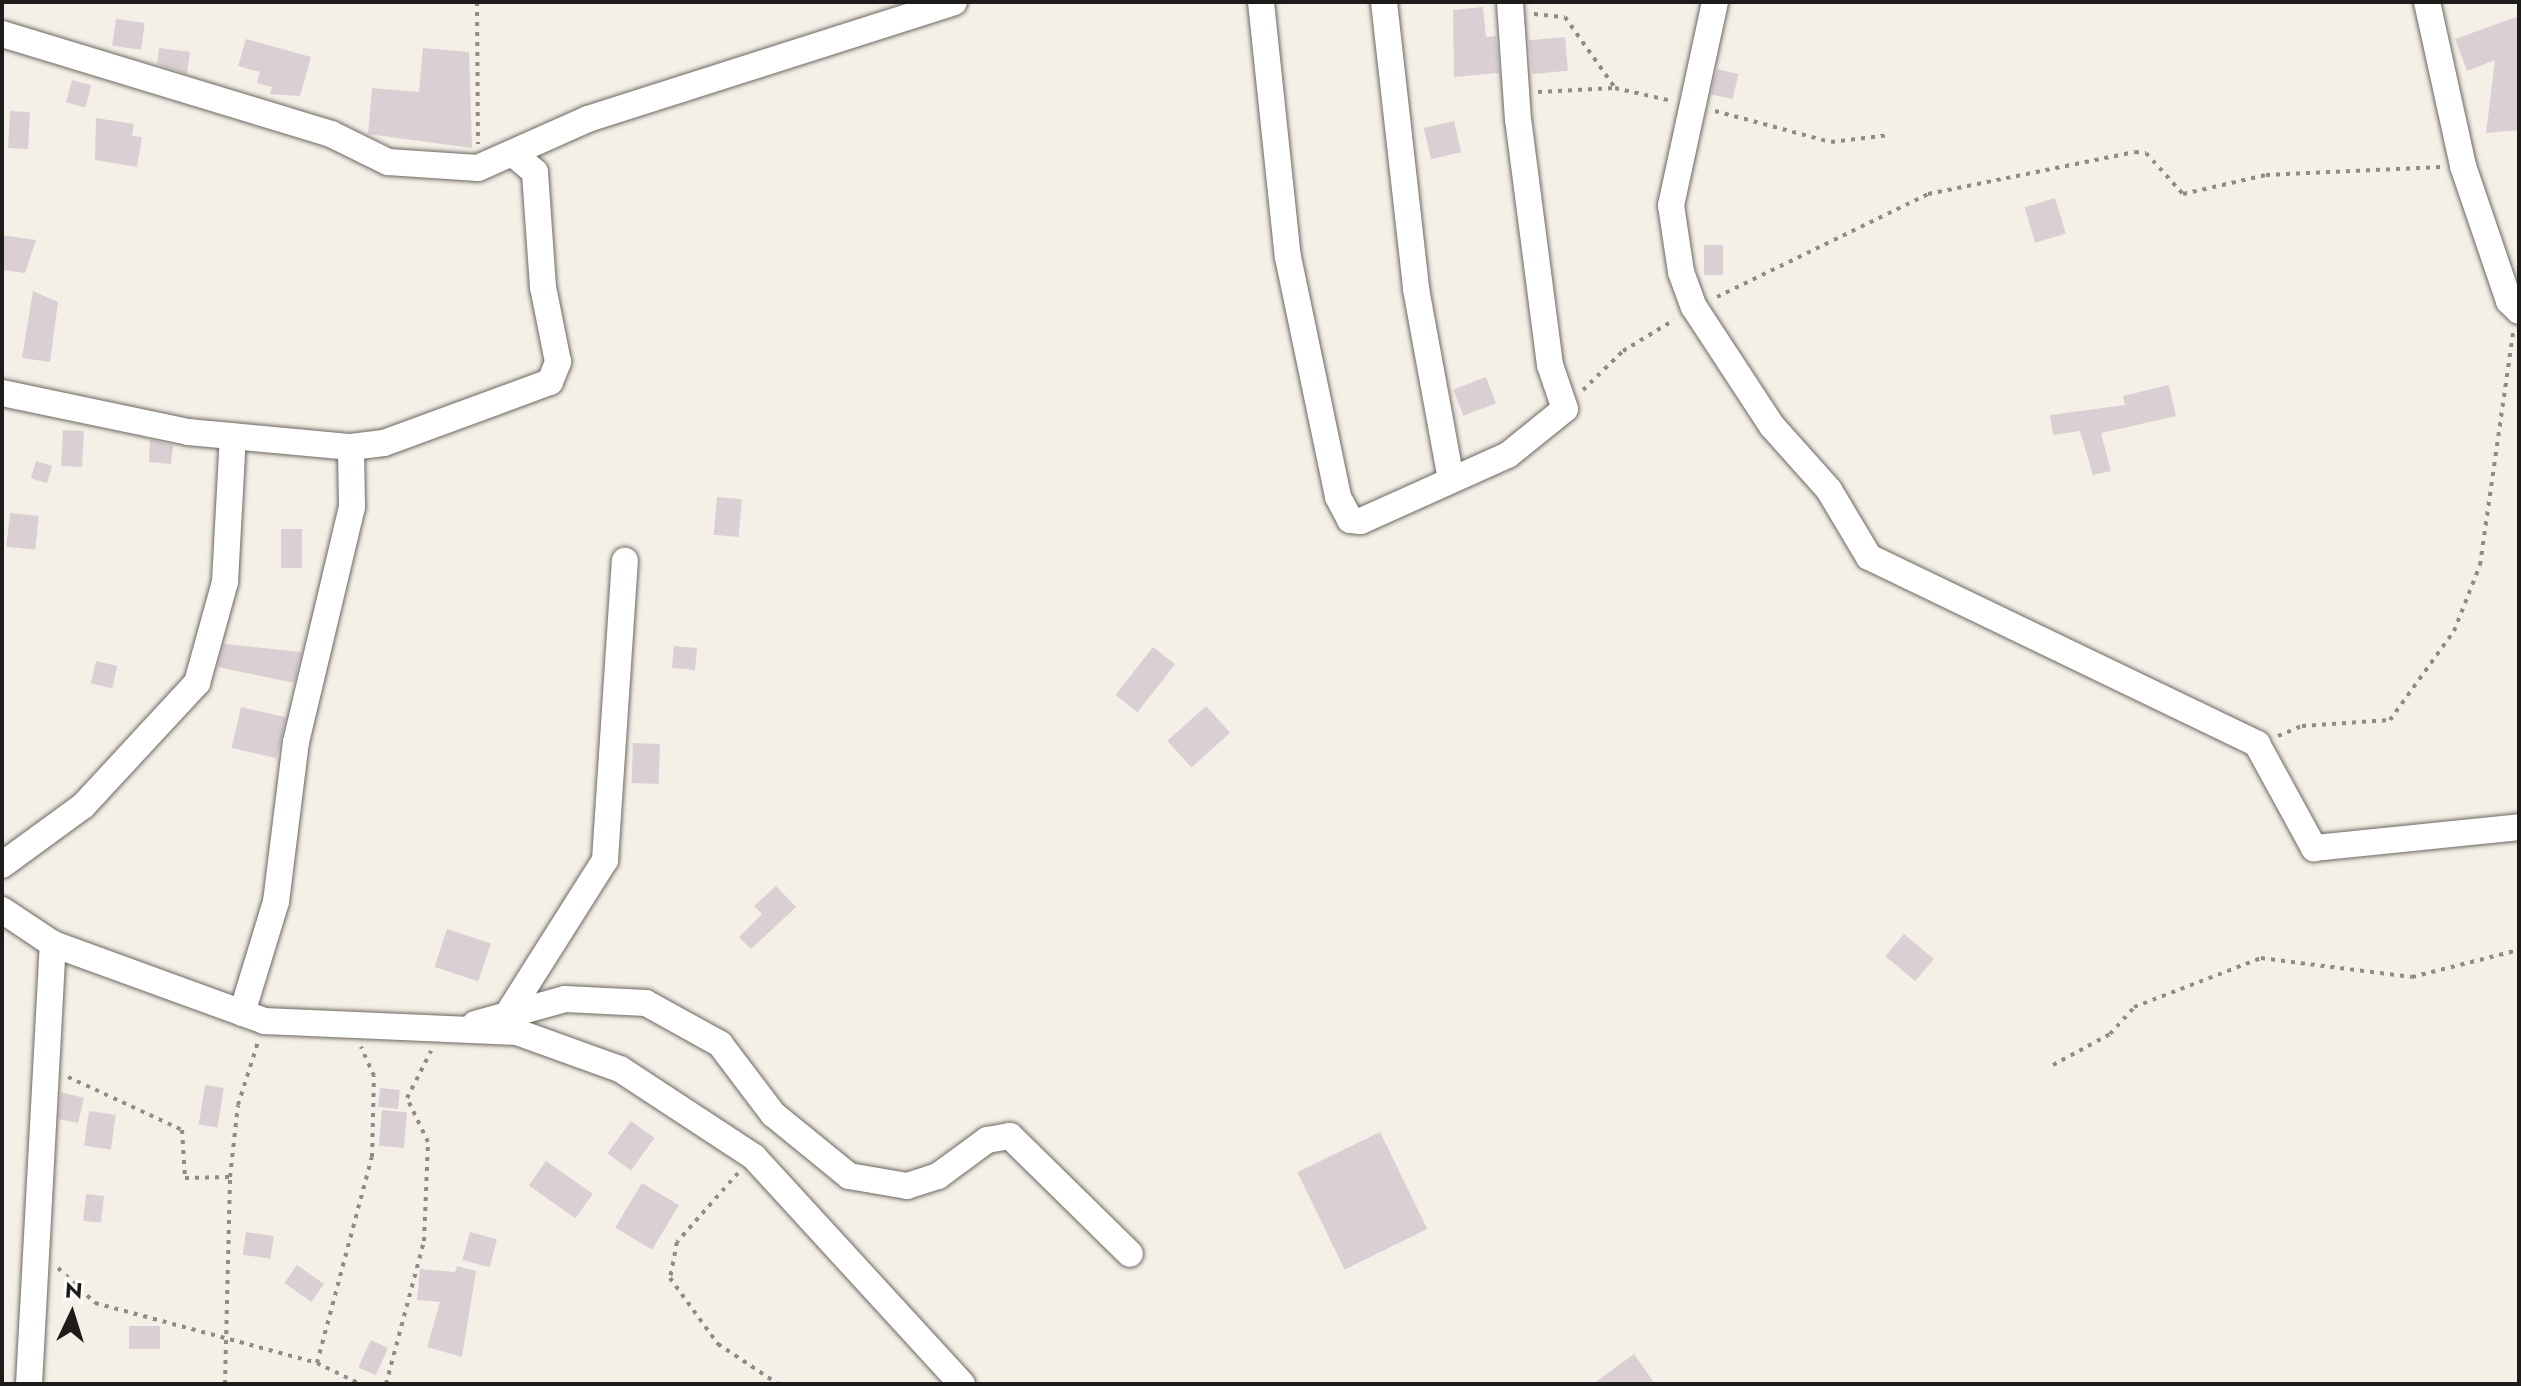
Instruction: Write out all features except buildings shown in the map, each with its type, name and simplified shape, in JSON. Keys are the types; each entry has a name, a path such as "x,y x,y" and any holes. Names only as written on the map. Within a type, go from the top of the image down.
{"street":[{"path":"2,34 331,134 388,162 478,168 517,157 559,129 954,2"},
{"path":"1261,2 1288,257 1343,511 1361,521 1508,455 1565,409 1550,365 1516,93 1518,8"},
{"path":"1384,2 1416,289 1451,480"},
{"path":"1715,2 1671,205 1694,307 1772,426 1829,490 1869,557 2257,744 2314,848 2519,827"},
{"path":"2427,2 2463,166 2518,310"},
{"path":"2,393 233,436 351,447 384,443 550,382 558,362 543,287 535,172 517,157"},
{"path":"2,865 83,806 197,683 225,582 233,436"},
{"path":"253,1017 276,902 296,742 352,507 351,447"},
{"path":"509,1012 605,860 625,561"},
{"path":"2,910 53,944 253,1017 353,1028 452,1028 517,1032 620,1069 754,1157 962,1384"},
{"path":"29,1384 42,1063 53,944"},
{"path":"452,1028 509,1012 606,997 690,1021 720,1044 773,1114 834,1167 873,1186 938,1176 987,1140 1010,1136 1130,1254"}],"path":[{"path":"477,2 478,168"},
{"path":"1518,8 1565,17 1615,88"},
{"path":"1516,93 1615,88 1694,105 1831,142 1890,135"},
{"path":"1565,409 1623,351 1694,307 1928,194 2135,152 2146,153 2183,194 2266,175 2463,166"},
{"path":"2257,744 2302,726 2390,720 2454,631 2480,565 2518,310"},
{"path":"2053,1065 2110,1034 2134,1007 2261,958 2412,977 2519,950"},
{"path":"225,1384 222,1341 230,1177 253,1017"},
{"path":"317,1363 372,1157 374,1076 353,1028"},
{"path":"386,1384 426,1217 428,1142 407,1098 452,1028"},
{"path":"42,1063 119,1106 182,1130 185,1178 230,1177"},
{"path":"754,1157 677,1242 670,1278 718,1344 778,1384"},
{"path":"36,1244 95,1303 222,1341 317,1363 360,1384"}]}
